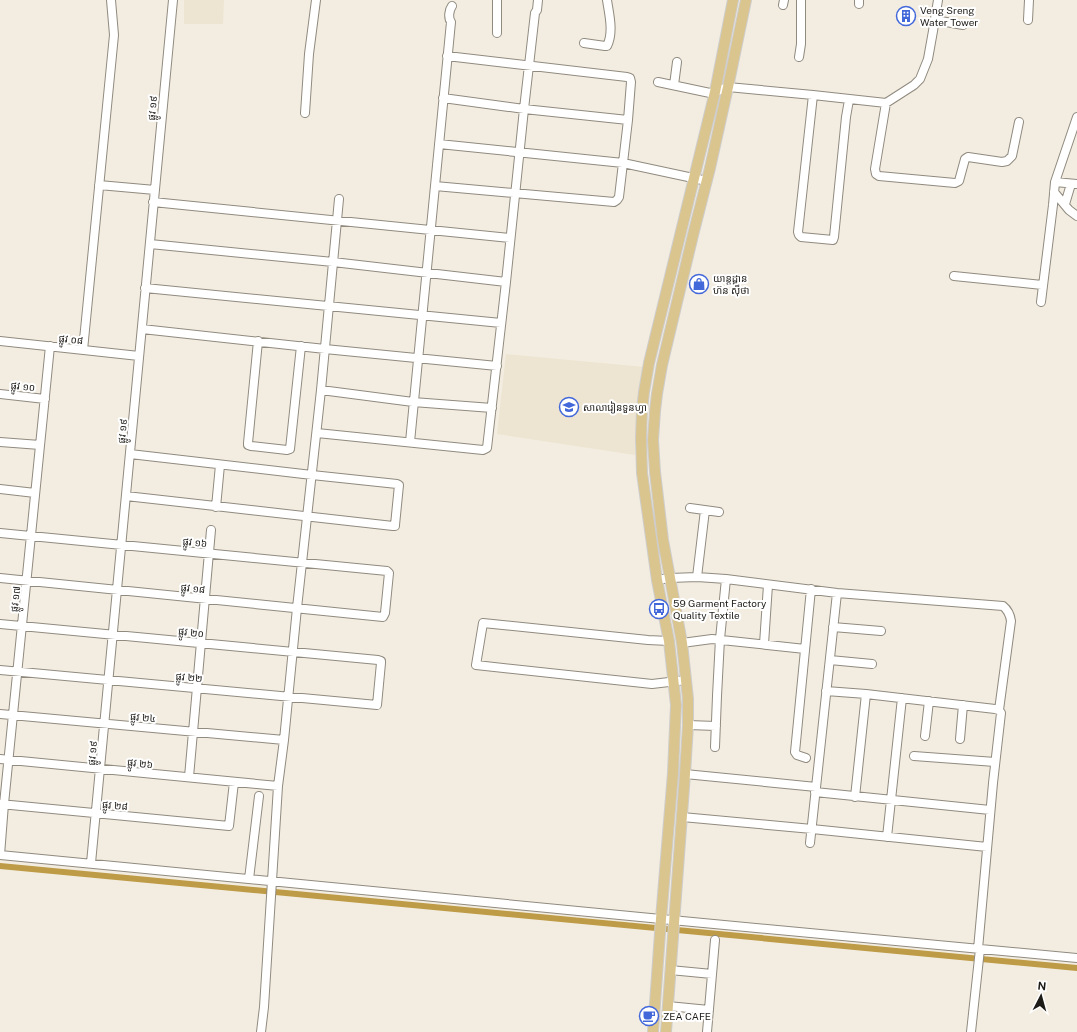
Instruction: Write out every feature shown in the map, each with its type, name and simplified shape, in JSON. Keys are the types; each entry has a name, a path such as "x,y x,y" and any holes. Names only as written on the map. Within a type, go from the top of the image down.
{"main road":[{"path":"653,1032 673,773 676,705 669,641 657,580 642,473 640,438 642,410 646,379 680,232 695,178 715,92 733,0"},
{"path":"666,1032 686,774 688,725 686,680 682,642 663,540 654,472 653,440 655,405 673,317 707,180 746,0"},
{"path":"646,379 659,381"},
{"path":"640,438 653,440"}],"street":[{"path":"83,350 114,35 111,0"},
{"name":"ផ្លូវ ១៩","path":"91,863 173,0"},
{"path":"305,113 309,54 316,0"},
{"path":"497,0 497,33"},
{"path":"534,0 535,13"},
{"path":"317,433 484,450 487,448 502,323 524,109 535,13 537,10 538,0"},
{"path":"584,43 607,46 611,32 607,0"},
{"path":"800,57 801,0"},
{"path":"658,82 710,93 728,87 886,103 914,86 920,79 928,59 938,0"},
{"path":"1028,20 1029,0"},
{"path":"410,442 451,22 449,20 450,8 452,3"},
{"path":"935,20 963,25"},
{"path":"435,186 614,202 619,197 628,120 631,82 630,78 627,76 447,56"},
{"path":"674,85 677,62"},
{"path":"813,95 798,232 801,237 807,238 833,240 834,237 849,100"},
{"path":"443,98 524,109 628,120"},
{"path":"886,103 875,169 876,174 879,176 955,183 959,181 965,159 968,157 1002,162 1007,161 1012,156 1019,122"},
{"path":"1040,302 1055,182 1077,117"},
{"path":"439,144 623,163 707,180"},
{"path":"1055,182 1074,184 1065,204"},
{"path":"99,185 154,190"},
{"path":"1054,192 1069,210 1077,216"},
{"path":"261,1032 264,1007 278,786 322,390 339,200"},
{"path":"154,202 510,238"},
{"path":"150,244 333,262 426,274 506,282"},
{"path":"954,276 1042,285"},
{"path":"145,288 502,323"},
{"path":"142,329 497,366"},
{"name":"ផ្លូវ ០៨","path":"0,341 139,356"},
{"path":"258,341 248,443 248,445 251,446 287,450 290,449 301,346"},
{"name":"ផ្លូវ ១៧","path":"0,855 2,804 9,760 50,346"},
{"path":"322,390 413,402 492,408"},
{"name":"ផ្លូវ ១០","path":"0,394 45,398"},
{"path":"0,442 40,445"},
{"path":"126,496 395,526 396,517 398,484 130,454"},
{"path":"216,507 220,465"},
{"path":"0,489 36,493"},
{"path":"690,508 719,512"},
{"path":"697,577 705,510"},
{"path":"189,778 211,530"},
{"name":"ផ្លូវ ១៦","path":"0,533 387,571 389,574 385,613 383,617"},
{"path":"657,580 697,577 726,579 837,593 1003,606 1007,609 1010,614 1009,636 999,710 1001,713 990,810 979,953 971,1032"},
{"name":"ផ្លូវ ១៨","path":"0,578 383,617"},
{"path":"715,747 720,639 726,579"},
{"path":"764,644 768,585"},
{"path":"806,758 796,755 795,752 810,589"},
{"path":"810,843 837,593"},
{"path":"669,641 483,623 476,665 652,684 686,680"},
{"name":"ផ្លូវ ២០","path":"0,624 381,660 377,705"},
{"path":"834,627 881,632"},
{"path":"682,642 720,639 805,648"},
{"path":"830,660 872,664"},
{"name":"ផ្លូវ ២២","path":"0,670 197,687 377,705"},
{"path":"826,691 995,708 999,710"},
{"path":"855,796 866,694"},
{"path":"887,837 902,698"},
{"path":"925,736 929,701"},
{"path":"960,739 963,705"},
{"name":"ផ្លូវ ២៤","path":"0,714 284,740"},
{"path":"688,725 716,726"},
{"path":"914,756 995,762"},
{"name":"ផ្លូវ ២៦","path":"0,759 278,786"},
{"path":"686,774 855,796 990,810"},
{"name":"ផ្លូវ ២៨","path":"2,804 229,826 234,782"},
{"path":"249,878 259,796"},
{"path":"682,817 987,847"},
{"path":"0,855 249,878 272,882 660,926 979,953 1077,958"},
{"path":"707,1032 715,940"},
{"path":"670,970 712,974"},
{"path":"668,1006 709,1010"}],"shaded area":[{"path":"184,0 224,0 223,24 184,24"},
{"name":"សាលារៀនទួនហ្វា","path":"506,354 644,367 637,416 635,455 497,434"}],"waterway":[{"path":"0,866 1077,968"}],"place":[{"name":"Veng Sreng Water Tower","path":"906,16"},
{"name":"យាន្ដដ្ឋាន ហ៊ន ស៊ីថា","path":"699,284"},
{"name":"សាលារៀនទួនហ្វា","path":"569,407"},
{"name":"59 Garment Factory Quality Textile","path":"659,609"},
{"name":"ZEA CAFE","path":"649,1016"}]}
